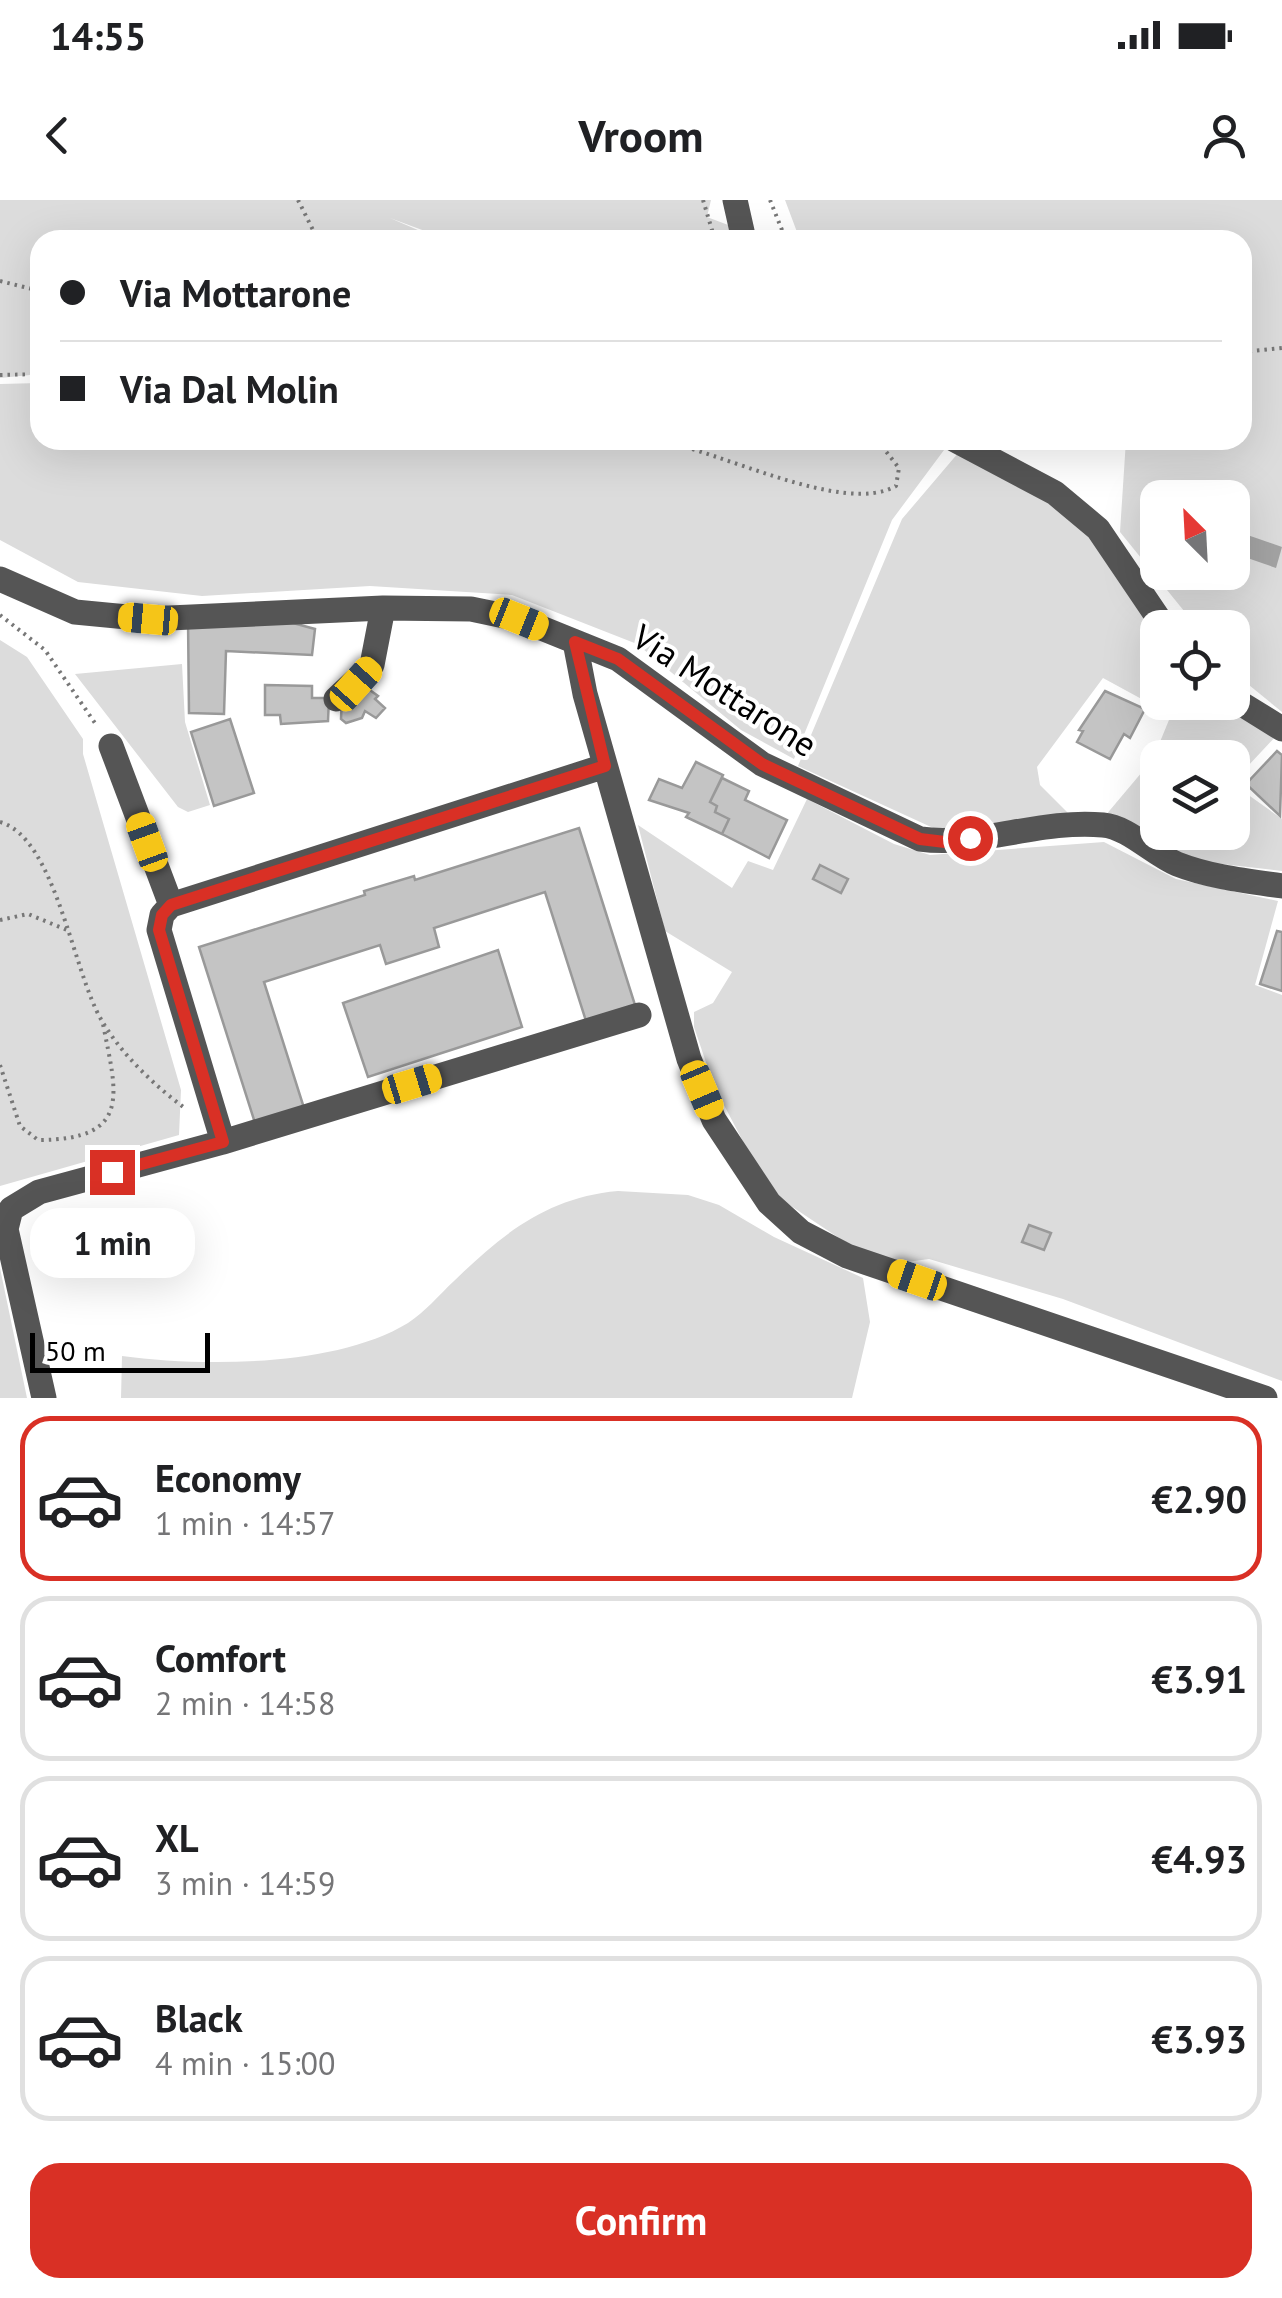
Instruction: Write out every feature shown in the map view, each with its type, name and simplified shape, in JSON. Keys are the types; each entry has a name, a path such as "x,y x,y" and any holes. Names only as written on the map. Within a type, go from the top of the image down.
{"street":[{"path":"735,200 742,230"},
{"path":"974,450 1055,494 1098,529 1153,610"},
{"name":"Via Mottarone","path":"0,579 75,612 148,619 383,608 470,609 519,619 618,659 762,764 920,839 945,842 1026,828 1106,825 1176,863 1232,880 1282,886"},
{"path":"336,698 372,665 383,608"},
{"path":"575,642 605,766 688,1059 714,1120 769,1202 801,1232 847,1256 1265,1398"},
{"path":"1250,709 1282,729"},
{"path":"111,746 171,905"},
{"path":"223,1142 159,930 162,915 171,905 605,766"},
{"path":"44,1398 6,1229 11,1209 39,1192 223,1142 639,1015"}],"path":[{"path":"298,200 313,230"},
{"path":"702,200 712,230"},
{"path":"770,200 782,230"},
{"path":"0,281 30,288"},
{"path":"1252,351 1282,348"},
{"path":"0,375 30,374"},
{"path":"705,450 802,487 878,496 896,486 899,468 886,450"},
{"path":"0,615 45,650 111,746"},
{"path":"0,822 34,846 102,1022 115,1069 114,1104 104,1122 84,1133 55,1141 38,1140 20,1126 0,1064"},
{"path":"0,920 28,914 67,930"},
{"path":"102,1022 156,1086 187,1110 216,1113"}],"shaded area":[{"path":"0,200 711,200 707,217 741,230 422,230 390,218 418,230 30,230 30,375 0,378"},
{"path":"785,200 1282,200 1282,712 1250,686 1250,610 1183,610 1167,590 1250,590 1250,480 1140,480 1140,557 1120,532 1125,450 1252,450 1252,230 796,230"},
{"path":"30,383 30,450 944,450 892,520 794,759 741,730 637,644 512,595 370,586 202,596 78,582 0,540 0,384"},
{"path":"959,452 1062,509 1098,541 1143,610 1140,698 1103,678 1037,767 1040,785 1072,817 942,832 798,766 902,519"},
{"path":"1250,536 1282,547 1276,568 1250,559"},
{"path":"0,640 27,657 83,739 83,754 181,1090 179,1135 0,1186"},
{"path":"182,664 185,722 210,805 188,812 178,807 75,674"},
{"path":"1169,720 1249,720 1276,736 1250,764 1250,740 1161,740"},
{"path":"1140,774 1140,836 1105,816"},
{"path":"1250,796 1282,819 1282,871 1179,859 1164,850 1250,850"},
{"path":"807,799 894,844 930,855 1104,842 1176,879 1278,901 1255,985 1282,995 1282,1381 1063,1299 929,1259 899,1263 848,1244 782,1200 747,1149 714,1086 694,1027 694,1012 713,1003 732,972 665,931 638,825 732,888 748,861 773,870"},
{"path":"618,1191 688,1195 719,1205 774,1237 863,1278 870,1322 852,1398 121,1398 122,1356 191,1362 269,1360 307,1356 378,1338 414,1319 490,1248 528,1221 570,1201"},
{"path":"0,1268 27,1398 0,1398"}],"building":[{"path":"188,619 293,623 315,629 312,655 226,651 224,714 189,713"},
{"path":"360,683 378,696 375,699 385,708 376,718 365,711 362,718 346,723 341,719 342,697"},
{"path":"265,685 312,686 312,698 329,698 328,721 281,724 280,715 265,715"},
{"path":"1105,691 1140,707 1140,719 1130,738 1124,734 1110,759 1077,742 1083,731 1079,730"},
{"path":"230,719 254,793 214,806 191,732"},
{"path":"1277,751 1282,755 1280,816 1250,788 1250,780"},
{"path":"696,762 723,775 710,802 717,806 715,812 729,819 722,834 686,817 689,813 649,800 659,779 682,788"},
{"path":"722,778 749,791 745,800 787,820 769,858 722,834 729,819 715,812 717,806 710,802"},
{"path":"579,828 635,1005 586,1021 545,892 434,928 439,947 386,964 380,945 264,982 304,1108 255,1123 199,947 365,895 364,891 414,876 415,880"},
{"path":"820,865 848,879 841,893 813,879"},
{"path":"1277,931 1282,932 1282,991 1260,984"},
{"path":"498,950 522,1027 368,1077 343,1003"},
{"path":"1029,1225 1051,1233 1044,1250 1022,1242"}],"route":[{"path":"112,1172 223,1142 159,930 162,915 171,905 605,766 575,642 618,659 762,764 920,839 945,842 970,838"}]}
